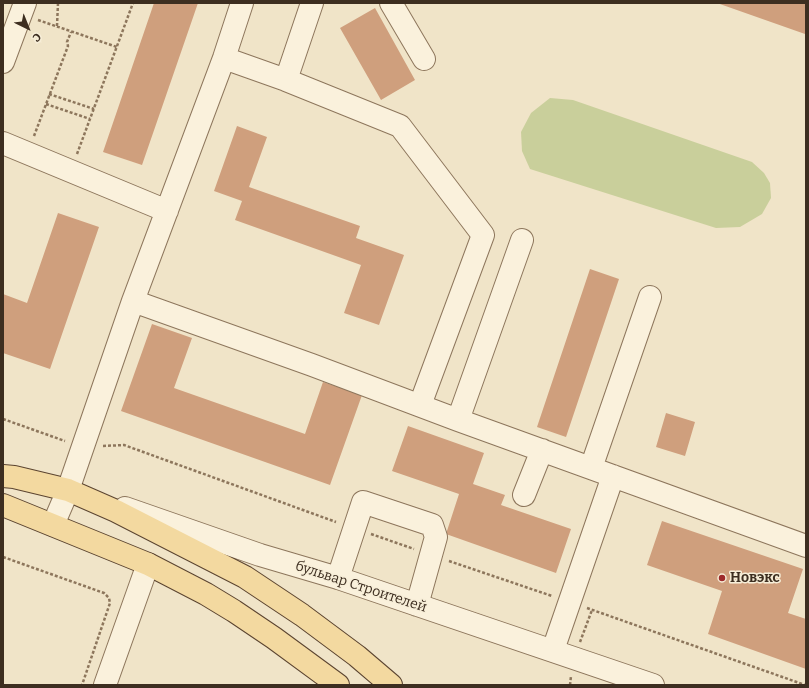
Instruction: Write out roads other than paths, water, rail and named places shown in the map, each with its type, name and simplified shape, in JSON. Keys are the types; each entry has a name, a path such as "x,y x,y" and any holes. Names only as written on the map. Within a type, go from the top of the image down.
{"main road":[{"name":"бульвар Строителей","path":"3,476 14,477 68,490 116,511 245,577 302,615 357,656 391,685"},
{"path":"3,505 53,524 148,564 206,594 274,638 338,685"}],"street":[{"path":"53,524 68,490 133,302 224,58 242,3"},
{"path":"286,80 312,3"},
{"path":"391,3 424,59"},
{"path":"3,62 23,8"},
{"path":"224,58 286,80 400,126 483,235 420,405"},
{"path":"3,143 167,211"},
{"path":"454,424 522,240"},
{"path":"592,468 650,297"},
{"path":"133,302 420,405 454,424 542,450 806,546"},
{"path":"524,495 542,450"},
{"path":"553,650 614,476"},
{"name":"бульвар Строителей","path":"68,490 122,507 260,555 338,578 653,685"},
{"path":"338,578 363,502 432,525 436,537 417,605"},
{"path":"245,577 249,566 260,555"},
{"path":"105,685 148,564"}],"place":[{"name":"Новэкс","path":"722,578"}]}
